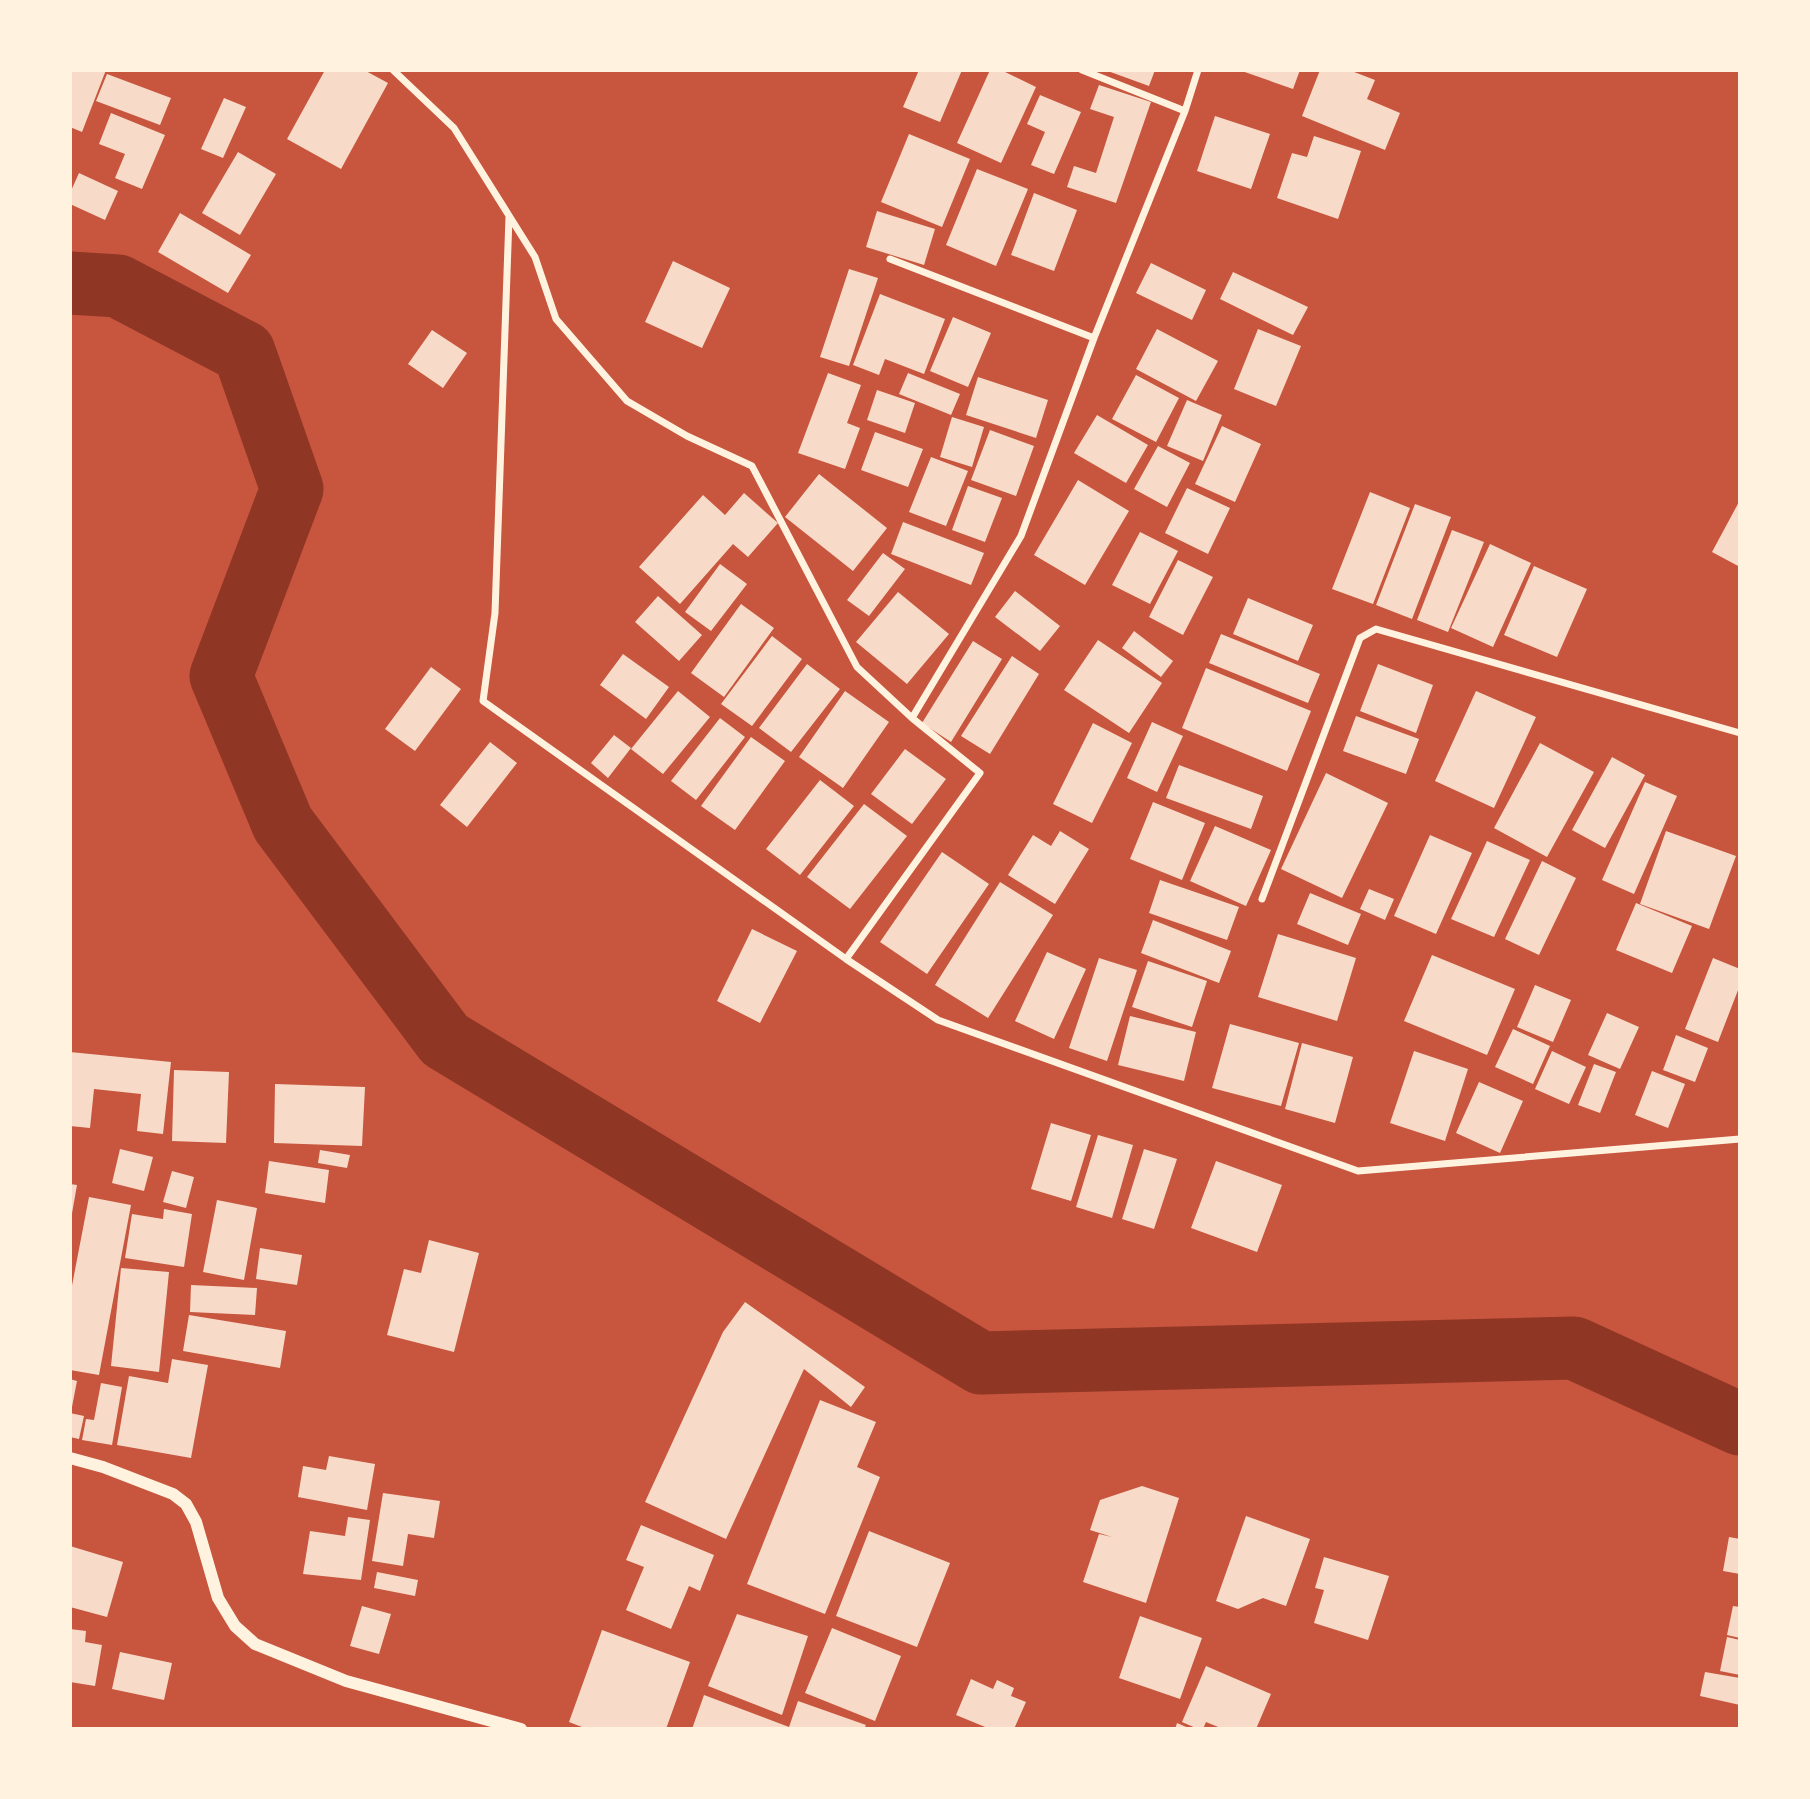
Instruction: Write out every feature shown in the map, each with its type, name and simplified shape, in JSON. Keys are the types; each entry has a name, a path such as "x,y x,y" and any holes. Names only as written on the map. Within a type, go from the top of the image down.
{"street":[{"path":"393,70 454,128 535,257 556,319 627,401 687,436 752,466 857,667 912,718 980,773 846,959"},
{"path":"1082,70 1185,111"},
{"path":"912,718 1021,536 1094,338 1185,111 1198,70"},
{"path":"509,217 495,613 483,701 846,959 939,1020 1359,1171 1740,1139"},
{"path":"890,259 1094,338"},
{"path":"1262,899 1360,638 1376,629 1740,733"},
{"path":"70,1458 103,1467 173,1494 186,1504 196,1522 218,1598 235,1626 255,1644 346,1681 521,1729"}],"building":[{"path":"72,70 106,70 82,132 70,127"},
{"path":"325,70 364,70 388,83 341,169 287,139"},
{"path":"919,70 962,70 940,122 903,107"},
{"path":"990,70 1001,70 1036,87 1001,163 957,143"},
{"path":"1105,70 1155,70 1149,86"},
{"path":"1239,70 1300,70 1293,89"},
{"path":"1320,70 1349,70 1375,80 1367,99 1400,113 1385,150 1302,116"},
{"path":"107,74 171,98 160,125 96,101"},
{"path":"1099,85 1151,102 1116,203 1067,187 1074,166 1096,173 1114,117 1090,109"},
{"path":"1040,95 1081,112 1054,174 1031,165 1045,132 1027,124"},
{"path":"224,98 246,107 223,158 201,149"},
{"path":"111,113 165,135 142,189 115,178 125,154 99,144"},
{"path":"1215,116 1270,134 1251,189 1197,171"},
{"path":"909,134 970,159 942,227 881,202"},
{"path":"1314,136 1361,151 1338,219 1277,198 1292,153 1307,157"},
{"path":"238,152 276,174 240,235 202,213"},
{"path":"977,169 1028,189 996,266 946,245"},
{"path":"79,173 118,191 105,220 70,204 70,193"},
{"path":"1034,193 1077,210 1054,271 1011,255"},
{"path":"877,211 935,229 924,265 866,247"},
{"path":"180,213 251,255 228,293 158,252"},
{"path":"673,261 730,288 702,348 645,322"},
{"path":"1151,263 1206,290 1192,320 1136,293"},
{"path":"849,269 878,278 849,366 820,357"},
{"path":"1233,272 1308,307 1293,335 1220,299"},
{"path":"880,294 945,319 924,374 885,359 879,375 853,365"},
{"path":"953,317 991,333 968,387 930,371"},
{"path":"1157,329 1218,361 1196,401 1136,369"},
{"path":"1258,329 1301,346 1276,406 1234,389"},
{"path":"432,330 467,353 443,388 408,364"},
{"path":"828,373 861,385 847,423 860,428 845,469 798,453"},
{"path":"908,373 960,394 951,415 899,394"},
{"path":"1136,375 1179,398 1156,442 1112,419"},
{"path":"978,377 1048,400 1036,438 966,415"},
{"path":"877,390 915,403 905,433 867,420"},
{"path":"1187,400 1222,415 1203,461 1167,446"},
{"path":"1097,415 1148,445 1126,483 1074,453"},
{"path":"952,417 984,427 972,467 940,457"},
{"path":"1222,426 1261,444 1235,502 1195,484"},
{"path":"990,430 1034,446 1016,496 971,480"},
{"path":"875,432 923,449 908,487 861,470"},
{"path":"1158,446 1190,463 1167,507 1134,489"},
{"path":"931,457 968,471 946,526 909,512"},
{"path":"819,474 887,528 853,571 785,517"},
{"path":"1078,480 1129,511 1085,585 1034,555"},
{"path":"968,486 1002,498 985,542 952,530"},
{"path":"1187,488 1230,508 1208,554 1165,533"},
{"path":"1370,492 1410,508 1373,604 1332,589"},
{"path":"744,493 778,523 748,557 733,544 680,604 639,567 703,495 725,515"},
{"path":"1740,500 1740,567 1712,552"},
{"path":"1415,504 1451,517 1412,619 1376,605"},
{"path":"903,522 984,553 971,585 891,554"},
{"path":"1452,530 1484,542 1448,632 1417,620"},
{"path":"1140,532 1178,551 1150,604 1112,585"},
{"path":"1490,544 1531,563 1493,647 1451,628"},
{"path":"883,553 905,569 869,616 847,600"},
{"path":"1178,560 1213,577 1183,635 1149,617"},
{"path":"720,564 747,584 711,631 685,612"},
{"path":"1534,566 1587,589 1557,657 1504,635"},
{"path":"1015,591 1060,626 1040,651 995,617"},
{"path":"898,592 949,634 907,684 856,642"},
{"path":"658,596 702,635 679,661 635,622"},
{"path":"1248,598 1313,625 1298,661 1233,634"},
{"path":"741,604 774,628 724,697 691,673"},
{"path":"1134,631 1173,661 1161,677 1122,648"},
{"path":"1221,634 1320,674 1308,703 1209,663"},
{"path":"772,636 802,659 752,726 721,704"},
{"path":"1098,640 1162,683 1129,733 1064,690"},
{"path":"973,641 1002,659 951,742 922,723"},
{"path":"623,654 669,687 646,719 600,685"},
{"path":"1012,656 1039,674 990,754 961,736"},
{"path":"807,664 840,689 791,752 759,728"},
{"path":"1378,664 1433,685 1416,733 1360,711"},
{"path":"431,667 461,689 415,751 385,729"},
{"path":"1206,668 1311,711 1287,771 1182,728"},
{"path":"678,691 710,717 663,774 631,749"},
{"path":"845,691 889,722 843,788 799,757"},
{"path":"1476,691 1536,717 1494,808 1435,781"},
{"path":"1356,716 1419,739 1406,774 1343,751"},
{"path":"720,718 745,737 696,800 671,781"},
{"path":"1152,722 1183,736 1157,792 1127,778"},
{"path":"1093,723 1132,743 1092,823 1053,804"},
{"path":"614,735 631,748 608,778 591,763"},
{"path":"751,737 785,761 735,830 701,806"},
{"path":"490,742 517,763 467,827 440,805"},
{"path":"1540,743 1594,772 1547,857 1494,828"},
{"path":"905,749 946,779 912,824 871,794"},
{"path":"1612,757 1645,775 1605,848 1572,830"},
{"path":"1179,765 1263,796 1251,829 1166,798"},
{"path":"1326,773 1388,803 1342,898 1281,869"},
{"path":"820,780 854,806 800,875 766,849"},
{"path":"1645,782 1677,796 1634,894 1602,880"},
{"path":"1153,802 1205,823 1182,880 1130,859"},
{"path":"864,804 907,836 850,909 807,877"},
{"path":"1215,826 1271,850 1246,906 1190,881"},
{"path":"1060,831 1089,849 1055,904 1008,875 1033,835 1051,846"},
{"path":"1666,831 1736,856 1709,929 1640,904"},
{"path":"1430,835 1472,853 1436,934 1394,916"},
{"path":"1487,841 1530,860 1494,937 1451,919"},
{"path":"942,852 989,884 927,974 880,942"},
{"path":"1542,861 1576,878 1539,955 1505,939"},
{"path":"1160,880 1239,907 1227,940 1149,913"},
{"path":"1000,882 1053,915 988,1018 935,985"},
{"path":"1369,889 1394,899 1385,920 1360,909"},
{"path":"1310,893 1361,914 1348,945 1297,924"},
{"path":"1636,903 1692,926 1672,973 1616,950"},
{"path":"1153,920 1231,951 1219,983 1141,953"},
{"path":"752,929 797,951 760,1023 717,1001"},
{"path":"1278,934 1356,958 1337,1021 1258,997"},
{"path":"1047,952 1086,969 1054,1039 1015,1021"},
{"path":"1432,955 1515,989 1487,1055 1404,1021"},
{"path":"1099,958 1137,970 1107,1061 1069,1048"},
{"path":"1713,958 1740,969 1740,985 1718,1042 1685,1029"},
{"path":"1148,961 1207,981 1192,1027 1132,1007"},
{"path":"1535,985 1571,1000 1553,1042 1517,1027"},
{"path":"1607,1013 1639,1027 1620,1069 1588,1055"},
{"path":"1130,1016 1196,1032 1184,1081 1118,1065"},
{"path":"1230,1024 1299,1043 1281,1106 1212,1088"},
{"path":"1513,1029 1550,1046 1533,1084 1495,1067"},
{"path":"1676,1035 1708,1048 1695,1082 1663,1070"},
{"path":"1302,1043 1353,1057 1335,1123 1285,1109"},
{"path":"1414,1051 1468,1069 1445,1141 1390,1123"},
{"path":"1552,1051 1586,1067 1569,1104 1535,1089"},
{"path":"70,1052 171,1062 163,1134 137,1131 141,1094 94,1089 90,1128 70,1126"},
{"path":"1594,1064 1616,1072 1600,1113 1578,1105"},
{"path":"174,1070 229,1072 226,1143 172,1141"},
{"path":"1652,1071 1685,1084 1668,1128 1635,1115"},
{"path":"1479,1082 1523,1101 1500,1153 1456,1133"},
{"path":"275,1084 365,1087 362,1146 274,1143"},
{"path":"1051,1123 1091,1135 1071,1201 1031,1189"},
{"path":"1098,1135 1133,1145 1112,1218 1076,1207"},
{"path":"120,1149 153,1157 144,1191 112,1183"},
{"path":"1144,1149 1177,1159 1154,1229 1122,1219"},
{"path":"320,1150 350,1155 347,1168 318,1163"},
{"path":"269,1161 329,1170 325,1203 265,1193"},
{"path":"1216,1161 1282,1185 1257,1252 1191,1228"},
{"path":"172,1171 194,1177 186,1208 163,1202"},
{"path":"70,1184 77,1185 71,1219 70,1219"},
{"path":"89,1197 131,1205 99,1375 70,1370 70,1296"},
{"path":"217,1200 257,1208 244,1280 203,1272"},
{"path":"164,1209 192,1214 184,1267 125,1258 132,1214 163,1219"},
{"path":"429,1240 479,1253 454,1352 387,1335 404,1269 421,1273"},
{"path":"260,1248 302,1255 297,1285 256,1279"},
{"path":"121,1268 169,1272 159,1372 111,1366"},
{"path":"191,1285 257,1288 255,1315 190,1312"},
{"path":"745,1302 865,1387 851,1407 804,1369 726,1539 645,1502 723,1332"},
{"path":"189,1315 286,1331 280,1368 183,1351"},
{"path":"172,1359 208,1365 191,1458 117,1445 129,1376 168,1383"},
{"path":"70,1379 77,1381 71,1412 70,1411"},
{"path":"101,1383 122,1387 112,1445 82,1440 86,1419 94,1420"},
{"path":"820,1400 876,1422 857,1467 880,1477 825,1614 747,1584"},
{"path":"70,1413 84,1416 79,1439 70,1437"},
{"path":"329,1456 375,1464 367,1510 298,1497 303,1466 326,1470"},
{"path":"1142,1486 1179,1498 1146,1603 1083,1582 1099,1534 1112,1537 1090,1530 1100,1500"},
{"path":"383,1493 440,1501 434,1538 408,1534 403,1566 372,1561"},
{"path":"1246,1516 1310,1539 1286,1606 1263,1598 1238,1609 1216,1601"},
{"path":"348,1517 370,1520 361,1580 303,1574 310,1531 345,1536"},
{"path":"641,1525 714,1555 700,1591 689,1586 671,1629 626,1610 644,1567 626,1560"},
{"path":"869,1531 950,1563 917,1647 836,1616"},
{"path":"1729,1537 1740,1539 1740,1574 1723,1571"},
{"path":"70,1546 123,1562 107,1617 70,1607"},
{"path":"1324,1557 1389,1576 1368,1640 1314,1623 1324,1590 1315,1588"},
{"path":"377,1572 418,1580 415,1596 374,1588"},
{"path":"362,1606 391,1614 379,1654 350,1646"},
{"path":"1733,1606 1740,1607 1740,1638 1727,1635"},
{"path":"737,1614 808,1636 782,1715 708,1686"},
{"path":"1140,1616 1202,1638 1180,1699 1119,1678"},
{"path":"832,1628 901,1656 875,1721 805,1693"},
{"path":"70,1629 86,1631 85,1642 102,1645 95,1686 70,1682"},
{"path":"602,1630 690,1662 666,1729 587,1729 569,1722"},
{"path":"1727,1637 1740,1640 1740,1675 1720,1671"},
{"path":"120,1652 172,1663 164,1700 112,1689"},
{"path":"1206,1666 1271,1694 1256,1729 1223,1729 1206,1722 1203,1729 1198,1729 1182,1722"},
{"path":"1705,1672 1740,1678 1740,1705 1700,1696"},
{"path":"971,1679 993,1689 997,1680 1014,1688 1011,1696 1026,1702 1014,1729 990,1729 956,1715"},
{"path":"704,1695 789,1727 798,1701 866,1725 864,1729 692,1729"},
{"path":"1177,1723 1191,1729 1175,1729"}],"waterway":[{"path":"70,283 118,286 244,352 292,489 221,676 283,824 445,1040 981,1363 1574,1348 1740,1424"}]}
